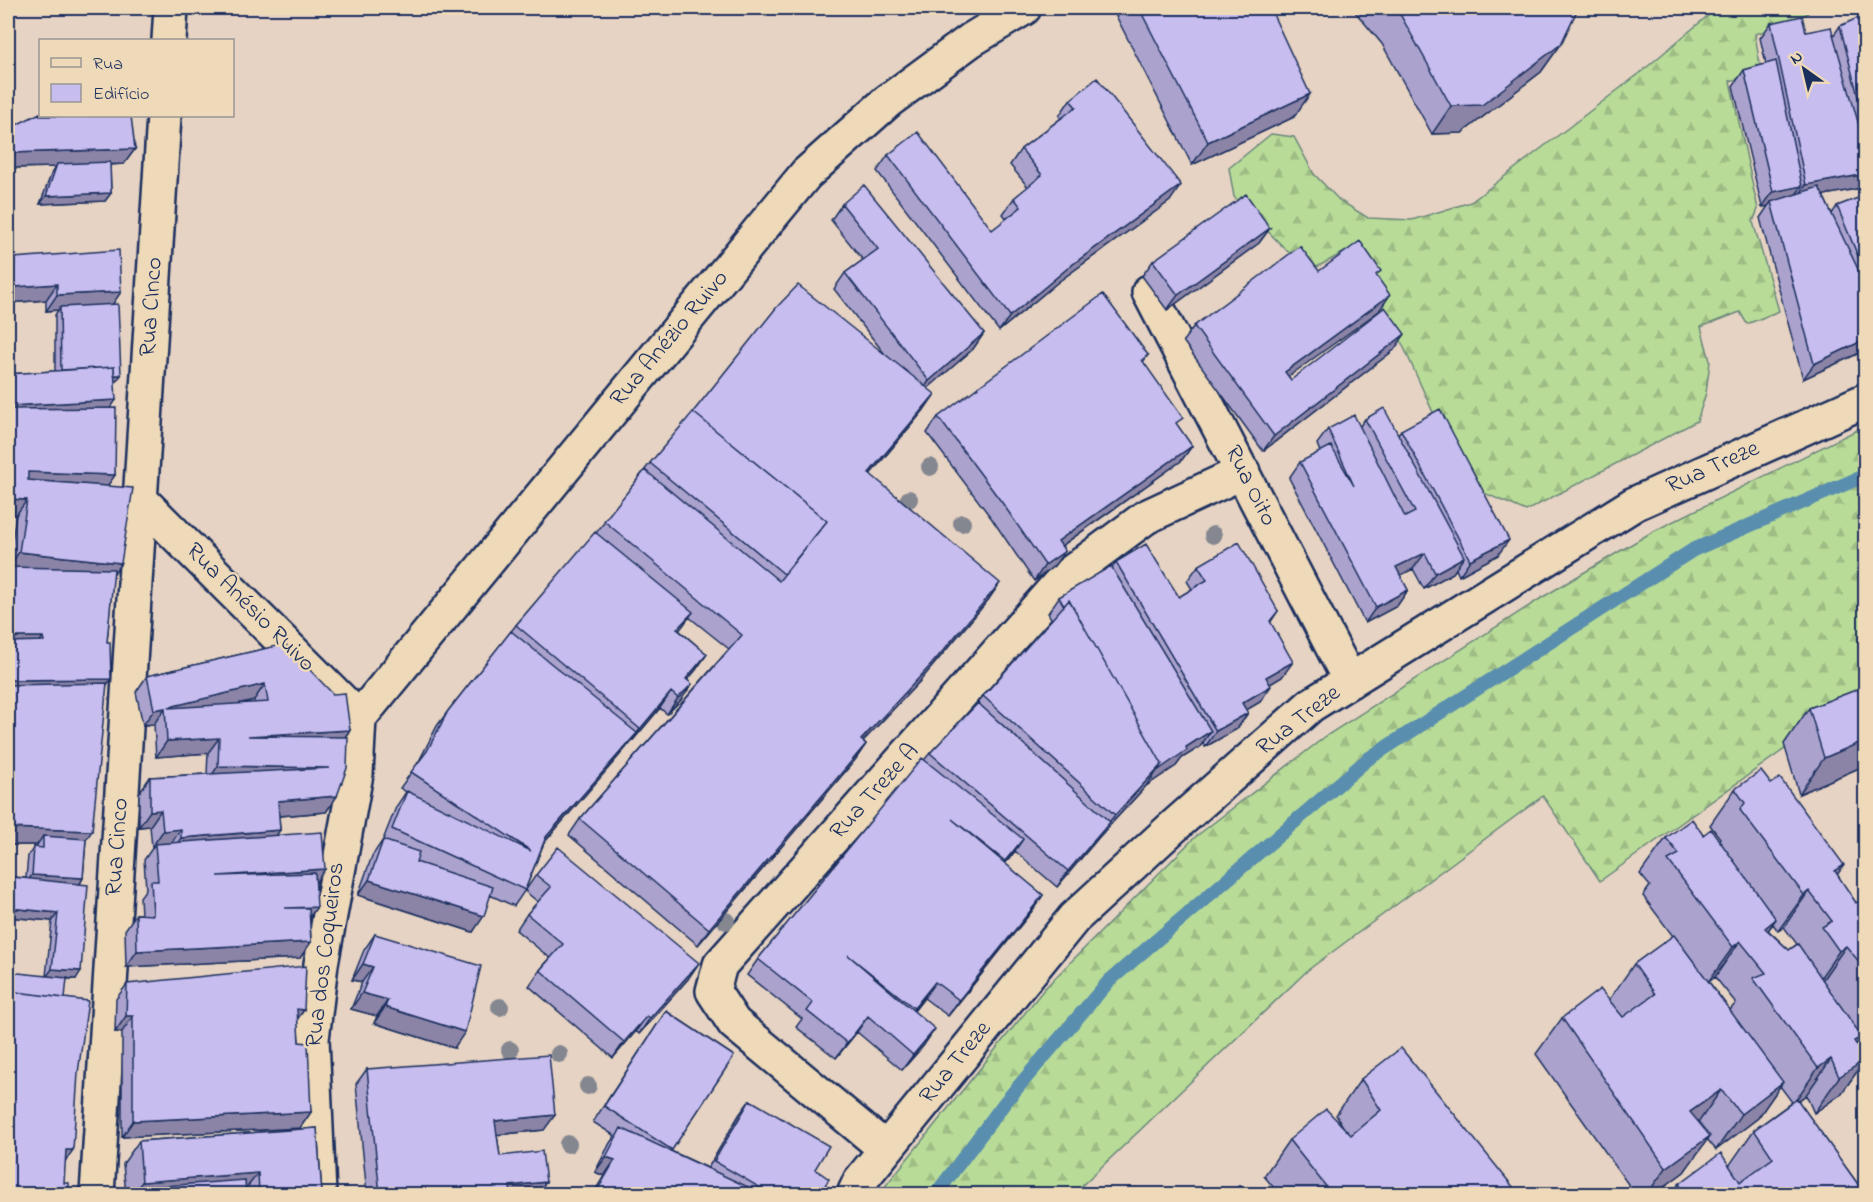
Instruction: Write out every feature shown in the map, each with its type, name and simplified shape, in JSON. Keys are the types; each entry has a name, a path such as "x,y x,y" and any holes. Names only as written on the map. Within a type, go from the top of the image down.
{"street":[{"path":"169,39 171,8"},
{"name":"Rua Anézio Ruivo","path":"359,718 806,174 888,101 971,40 1024,8"},
{"name":"Rua CInco","path":"140,499 164,117"},
{"name":"Rua Oito","path":"1149,292 1350,681"},
{"name":"Rua Treze","path":"854,1194 860,1181 1074,918 1311,705 1634,504 1866,400"},
{"name":"Rua Treze A","path":"886,1149 734,1023 713,991 720,964 1065,577 1146,517 1243,472"},
{"name":"Rua Anésio Ruivo","path":"140,499 359,718"},
{"name":"Rua Cinco","path":"97,1194 140,499"},
{"name":"Rua dos Coqueiros","path":"320,1194 312,1039 321,964 356,774 359,718"}],"green space":[{"path":"1717,8 1807,8 1808,13 1786,25 1755,34 1761,72 1730,81 1758,209 1753,222 1779,311 1747,324 1740,312 1701,327 1710,361 1706,393 1697,421 1526,511 1477,490 1454,459 1401,341 1366,276 1348,250 1308,272 1234,197 1229,168 1271,134 1294,137 1314,174 1339,200 1368,218 1412,220 1471,202 1640,73"},
{"path":"1865,426 1865,705 1821,723 1600,881 1543,796 1308,970 1073,1194 879,1194 1045,988 1194,838 1326,736 1543,597 1652,532"}],"building":[{"path":"1139,8 1270,8 1310,94 1208,142"},
{"path":"1394,8 1578,8 1561,44 1482,105 1451,106 1401,16"},
{"path":"1864,15 1866,20 1866,128 1840,26"},
{"path":"1802,16 1806,32 1831,27 1866,150 1866,174 1806,185 1771,23"},
{"path":"1776,61 1802,186 1773,192 1744,70"},
{"path":"1097,78 1181,185 1069,267 1010,316 888,155 918,132 992,230 1021,207 1014,198 1042,175 1021,149 1076,107 1070,100"},
{"path":"39,114 39,117 131,117 135,149 8,153 8,129"},
{"path":"110,162 111,193 46,196 57,164"},
{"path":"864,185 984,333 929,381 845,273 878,249 842,204"},
{"path":"1819,187 1866,286 1866,339 1814,364 1771,202"},
{"path":"1246,194 1270,228 1178,295 1153,261"},
{"path":"1866,195 1866,275 1837,206"},
{"path":"1360,241 1381,271 1376,275 1390,295 1285,372 1291,380 1385,307 1405,334 1274,436 1194,326 1300,246 1319,271"},
{"path":"119,250 121,292 57,295 57,284 14,287 13,258"},
{"path":"798,285 935,394 869,473 1000,583 931,665 861,740 866,744 709,929 580,819 742,635 604,521 645,470 779,581 827,521 693,412 776,308"},
{"path":"1103,294 1148,355 1142,360 1183,418 1176,423 1192,446 1058,541 1065,551 1045,565 938,417"},
{"path":"118,304 121,375 114,375 114,367 61,370 60,307"},
{"path":"114,367 116,400 8,406 8,374"},
{"path":"116,408 115,475 28,472 28,480 133,488 121,563 19,552 27,500 8,499 8,409"},
{"path":"1384,408 1464,557 1435,573 1425,553 1396,567 1408,590 1376,607 1300,462 1331,446 1354,486 1328,429 1354,415 1405,517 1415,512 1365,419"},
{"path":"1440,409 1509,540 1470,560 1401,430"},
{"path":"693,412 827,521 784,574 650,463"},
{"path":"595,532 693,612 677,629 707,654 686,679 692,684 678,698 671,692 640,729 516,625"},
{"path":"1239,542 1278,611 1270,621 1293,662 1266,677 1271,686 1242,703 1248,713 1216,731 1116,562 1146,544 1179,597 1207,580 1198,566"},
{"path":"1111,566 1211,731 1186,747 1187,750 1157,771 1162,764 1069,600 1064,606 1059,597"},
{"path":"8,567 114,569 107,642 110,642 111,679 8,680 8,642 44,641 43,637 8,637"},
{"path":"1069,600 1162,764 1115,815 983,696"},
{"path":"511,631 637,733 546,837 525,890 392,829 407,791 531,851 411,772 427,751 448,711"},
{"path":"285,644 333,694 345,693 350,730 248,736 348,737 347,768 337,796 278,801 280,830 181,838 181,829 163,831 161,810 150,811 150,777 330,768 218,766 219,738 167,741 165,708 154,710 147,676","holes":["265,684 268,702 169,708"]},
{"path":"107,683 92,831 8,828 8,685"},
{"path":"1866,686 1866,740 1824,758 1809,708"},
{"path":"978,703 1110,822 1068,871 930,753"},
{"path":"922,758 1023,839 1005,861 952,819 1043,895 959,1000 935,982 914,1008 848,955 935,1029 913,1055 868,1016 847,1043 807,1011 813,1003 758,959"},
{"path":"1761,771 1771,784 1780,778 1844,865 1835,871 1856,903 1866,896 1866,970 1846,946 1839,951 1822,927 1832,921 1809,891 1804,895 1740,810 1745,803 1735,789"},
{"path":"1692,819 1703,835 1711,829 1776,919 1765,928 1789,950 1798,944 1862,1037 1854,1041 1866,1059 1839,1077 1831,1059 1818,1068 1753,978 1766,973 1740,941 1733,947 1668,860 1679,854 1666,838"},
{"path":"322,832 325,869 218,876 315,873 317,907 285,908 309,908 311,942 137,951 136,914 153,915 151,881 158,881 155,844"},
{"path":"43,836 86,839 83,878 32,875 34,847 43,848"},
{"path":"383,840 419,852 416,862 493,887 484,916 369,880"},
{"path":"558,847 699,963 650,1018 647,1016 624,1042 540,970 563,944 527,914 551,887 536,875"},
{"path":"13,877 88,885 81,971 52,969 58,913 10,908"},
{"path":"375,934 481,966 465,1032 385,1007 388,1000 362,993 373,967 363,964"},
{"path":"1674,935 1783,1082 1741,1114 1721,1090 1690,1112 1710,1136 1666,1168 1562,1018 1600,989 1623,1017 1655,994 1634,964"},
{"path":"306,966 304,1010 297,1009 299,1042 308,1043 311,1112 133,1121 133,1016 126,1016 127,984"},
{"path":"8,972 67,978 65,998 8,991"},
{"path":"8,991 88,1001 78,1073 73,1150 66,1150 64,1183 69,1183 69,1194 8,1194"},
{"path":"666,1011 734,1056 672,1150 604,1106"},
{"path":"1401,1048 1518,1193 1332,1194 1289,1140 1326,1109 1351,1135 1381,1110 1361,1079"},
{"path":"549,1055 555,1115 495,1121 500,1156 542,1151 546,1182 510,1186 511,1194 380,1194 367,1069"},
{"path":"1797,1099 1865,1194 1686,1194 1679,1184 1721,1153 1740,1182 1773,1158 1754,1130"},
{"path":"750,1100 829,1146 815,1169 829,1179 820,1194 771,1194 714,1161"},
{"path":"317,1128 322,1194 259,1194 258,1173 142,1182 139,1141"},
{"path":"621,1128 763,1194 596,1193 615,1160 606,1157"},
{"path":"245,1180 246,1194 137,1194 137,1188"},
{"path":"1240,1185 1248,1194 1229,1194"}],"waterway":[{"path":"936,1194 1006,1101 1109,981 1368,759 1693,550 1866,475"}]}
